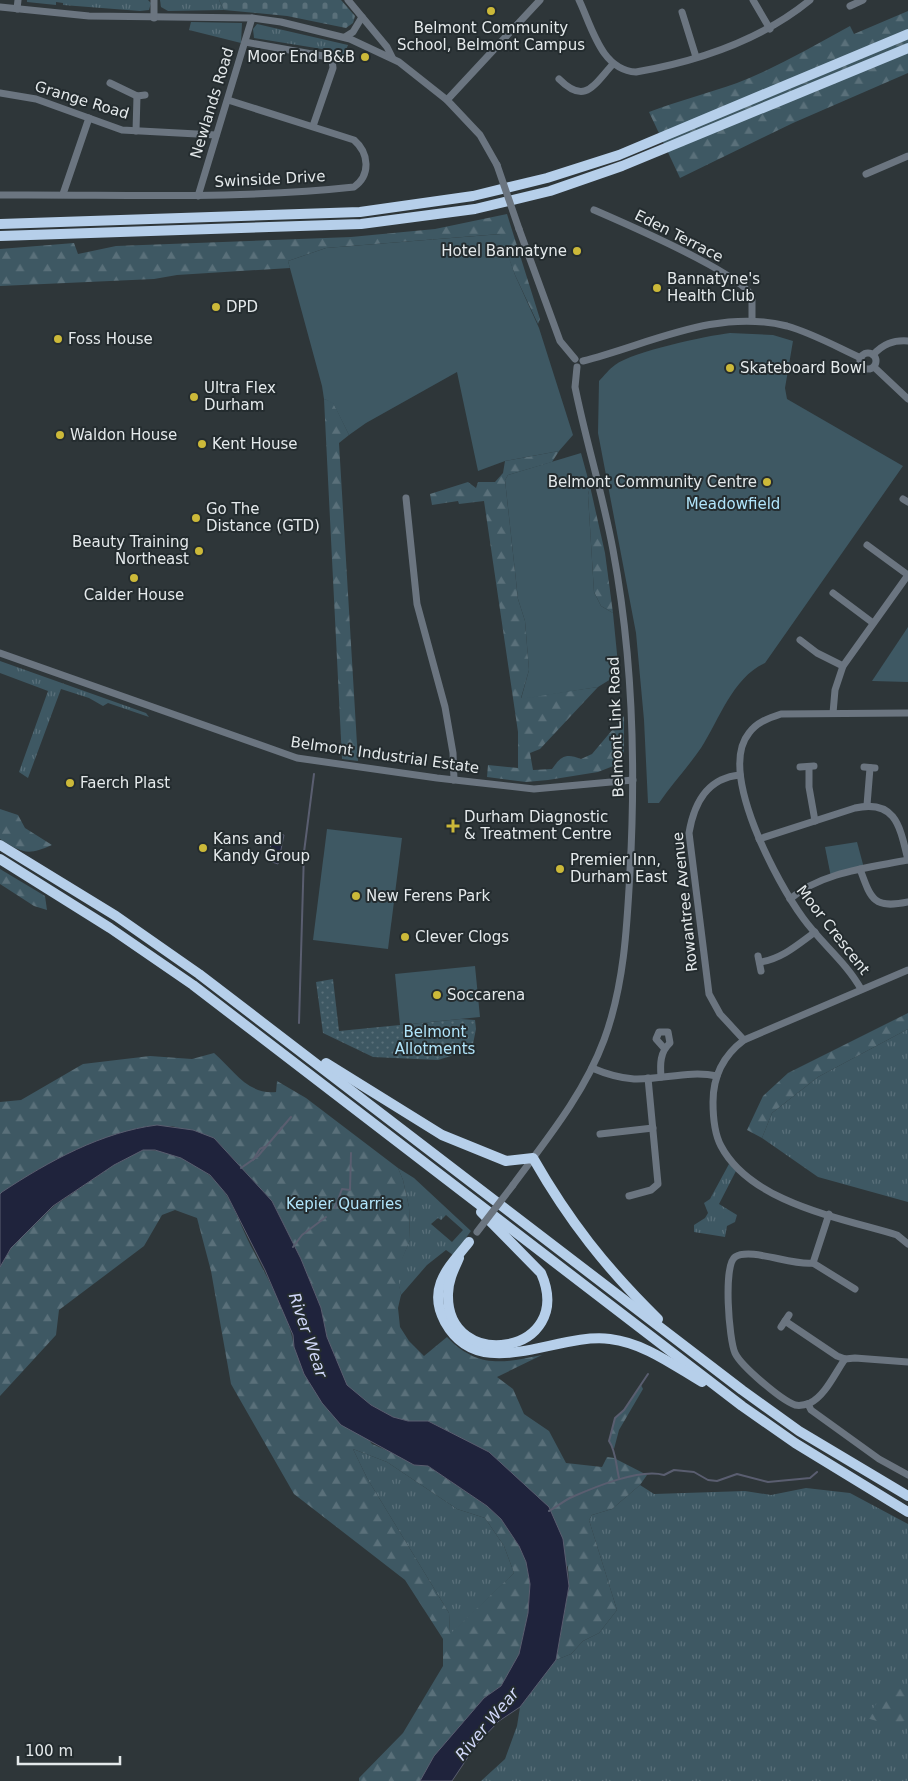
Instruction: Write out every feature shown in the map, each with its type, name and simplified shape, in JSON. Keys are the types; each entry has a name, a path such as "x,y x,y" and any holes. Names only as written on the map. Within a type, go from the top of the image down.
{"highway":[{"path":"0,224 360,212 473,196 547,178 619,155 908,34"},
{"path":"0,236 361,224 475,209 550,190 604,172 908,48"},
{"path":"0,845 116,916 199,974 687,1349 799,1431 908,1496"},
{"path":"0,859 110,928 193,985 742,1406 795,1443 908,1512"},
{"path":"260,1020 331,1067 442,1135 506,1161 533,1158 561,1206 604,1263 687,1349"},
{"path":"459,1189 541,1272 546,1284 548,1297 544,1316 533,1332 510,1345 496,1346 483,1344 461,1330 451,1313 448,1294 450,1281 461,1252"},
{"path":"470,1242 450,1263 443,1275 438,1296 444,1320 458,1340 479,1352 500,1354 581,1338 624,1342 650,1352 742,1406"}],"street":[{"path":"17,9 18,0"},
{"path":"154,0 154,18"},
{"path":"348,0 387,47 392,57"},
{"path":"447,100 540,0"},
{"path":"579,0 601,47 613,64 625,71 636,72 731,47 770,30 810,0"},
{"path":"753,0 770,30"},
{"path":"850,6 860,0"},
{"path":"0,7 89,16 252,18 281,22 345,37 392,57 447,100 480,135 497,165 560,341 578,362 713,322 752,320 788,326 861,358"},
{"path":"682,12 696,57"},
{"path":"345,37 353,32 362,17"},
{"name":"Newlands Road","path":"198,196 252,18"},
{"path":"245,42 323,56 332,60 333,68 313,126"},
{"path":"559,78 570,89 585,92 592,88 613,64"},
{"path":"110,83 137,96 145,95"},
{"name":"Grange Road","path":"0,93 36,99 122,130 216,135"},
{"path":"136,131 137,96"},
{"name":"Swinside Drive","path":"0,195 198,196 299,193 354,187 364,176 366,156 361,146 347,137 228,100"},
{"path":"63,194 89,118"},
{"path":"866,174 908,156"},
{"name":"Eden Terrace","path":"594,210 705,263 742,285 752,296 752,320"},
{"path":"873,356 894,341 908,341"},
{"path":"874,367 876,362 873,356 868,353 861,358 860,364 864,368 874,367 908,399"},
{"name":"Belmont Link Road","path":"470,1242 567,1112 592,1068 611,1019 620,984 628,910 633,780 631,683 624,615 613,550 575,387 578,362"},
{"path":"406,498 412,580 425,639 448,720 453,753 454,780"},
{"path":"833,713 835,690 843,666 908,575 867,545"},
{"path":"834,594 873,623"},
{"path":"800,640 817,653 843,666"},
{"name":"Belmont Industrial Estate","path":"0,653 278,753 329,764 454,780 548,789 612,780 633,780"},
{"name":"Moor Crescent","path":"861,989 850,970 815,932 790,899 759,839 740,775 741,755 748,734 762,721 781,714 908,713"},
{"path":"800,766 811,766 809,787 815,820"},
{"path":"867,805 870,768"},
{"name":"Rowantree Avenue","path":"740,775 725,776 700,798 692,814 689,833 709,994 720,1014 744,1040"},
{"path":"759,839 867,805 880,807 895,817 908,860 860,869 810,886 790,899"},
{"path":"860,869 870,895 876,902 884,905 908,902"},
{"path":"761,971 759,959 776,959 786,954 815,932"},
{"path":"908,970 744,1040 729,1053 717,1076 713,1098 713,1117 716,1131 728,1157 755,1182 775,1195 897,1235 908,1244"},
{"path":"661,1077 660,1064 664,1048"},
{"path":"592,1068 624,1078 688,1074 717,1076"},
{"path":"629,1196 651,1190 658,1184 648,1078"},
{"path":"600,1134 653,1128"},
{"path":"813,1263 829,1214"},
{"path":"845,1359 818,1397 808,1404 794,1405 753,1375 735,1353 730,1336 728,1274 730,1262 736,1256 746,1254 783,1261 813,1263 855,1289"},
{"path":"785,1321 836,1356 845,1359 908,1362"},
{"path":"808,1404 811,1410 865,1448 908,1475"}],"green space":[{"path":"27,0 148,0 151,3 149,10 140,11 63,5 63,3 56,2 56,5 27,2"},
{"path":"160,0 219,0 224,10 168,11 161,7"},
{"path":"219,0 341,0 355,16 353,23 346,28 287,16 224,10"},
{"path":"908,11 908,73 793,123 680,178 649,112 752,77 850,26 854,34"},
{"path":"191,22 242,23 241,43 189,30"},
{"path":"257,24 348,45 340,64 336,63 331,52 322,49 254,38 253,29"},
{"path":"507,214 540,319 538,324 515,275 500,234 326,248 288,261 290,268 177,275 154,279 0,286 0,249 74,243 78,254 116,246 351,237 435,229"},
{"path":"501,234 515,275 539,328 573,435 559,451 505,461 478,471 457,372 366,423 349,435 333,403 324,399 288,261 326,248"},
{"name":"Meadowfield","path":"730,333 773,335 793,341 785,388 787,399 903,466 765,663 744,678 735,689 691,762 659,803 648,803 644,720 636,633 598,433 599,381 615,365 624,360 688,341"},
{"path":"324,399 333,402 349,435 339,443 358,761 342,759"},
{"path":"559,451 552,462 508,475 505,480 518,599 525,621 529,670 521,698 598,687 540,749 530,753 533,770 552,769 564,757 571,756 581,759 592,754 624,716 624,754 621,763 598,772 526,782 487,777 488,765 518,768 518,732 484,501 459,504 458,501 432,505 430,494 468,482 476,488 478,482 495,482 503,473 505,461"},
{"path":"581,453 590,486 588,495 594,592 601,606 613,613 619,674 598,687 521,699 529,670 525,621 518,599 505,480 508,475"},
{"path":"590,486 605,553 613,613 601,606 594,592 588,495"},
{"path":"908,627 908,682 872,681"},
{"path":"0,661 146,713 149,717 108,703 103,706 89,698 61,689 28,778 19,772 48,691 0,673"},
{"path":"0,809 18,815 25,828 52,845 31,852 20,850 0,839"},
{"name":"New Ferens Park","path":"327,829 402,838 388,949 313,940"},
{"path":"857,842 864,868 831,877 825,847"},
{"path":"0,869 45,896 47,910 34,906 0,884"},
{"name":"Soccarena","path":"475,966 480,1017 400,1025 395,974"},
{"name":"Belmont Allotments","path":"333,979 339,1031 461,1019 475,1020 476,1029 473,1044 457,1054 438,1060 373,1057 323,1033 316,982"},
{"path":"908,1013 908,1029 818,1077 772,1113 762,1138 747,1130 763,1096 788,1073"},
{"path":"908,1029 908,1202 818,1177 762,1138 772,1113 818,1077"},
{"name":"Kepier Quarries","path":"214,1053 241,1080 257,1089 266,1092 276,1092 277,1081 306,1098 398,1168 403,1180 409,1207 410,1240 397,1272 401,1295 398,1308 400,1327 409,1341 424,1356 447,1337 458,1347 480,1359 503,1361 542,1355 497,1377 513,1389 524,1414 549,1431 566,1463 602,1467 607,1457 614,1458 647,1475 640,1485 612,1509 592,1515 589,1520 617,1610 599,1633 583,1641 571,1654 556,1660 569,1586 568,1567 489,1452 428,1421 408,1421 393,1417 371,1405 346,1385 327,1337 321,1308 301,1259 272,1201 214,1138 172,1126 90,1144 35,1171 0,1194 0,1102 21,1100 83,1064 150,1056 192,1059"},
{"path":"143,1150 152,1150 178,1156 209,1175 224,1191 234,1210 283,1311 294,1347 372,1444 398,1455 414,1465 428,1466 487,1506 501,1519 519,1546 526,1562 530,1584 528,1613 519,1654 501,1686 484,1698 420,1781 359,1781 359,1778 403,1733 443,1666 443,1639 405,1580 294,1494 231,1384 211,1271 197,1218 175,1210 162,1215 144,1246 59,1310 56,1335 0,1396 0,1267 11,1248 54,1206 114,1165","holes":["353,1449 387,1462 457,1509 485,1518 504,1546 514,1573 450,1634 449,1613 367,1478"]},
{"path":"729,1164 736,1171 719,1204 737,1215 735,1222 727,1226 725,1237 694,1232 694,1225 705,1218 708,1213 704,1203 710,1199"},
{"path":"398,1168 414,1178 471,1231 453,1255 446,1250 427,1265 401,1295 396,1272 410,1240 409,1207 403,1180","holes":["446,1215 463,1230 452,1242 431,1224 438,1218 441,1220"]},
{"path":"641,1385 643,1389 619,1430 614,1449 609,1441 615,1418 624,1410"},
{"path":"353,1449 387,1462 457,1509 485,1518 504,1546 514,1573 450,1635 449,1613 367,1478"},
{"path":"640,1485 654,1494 745,1491 771,1495 806,1488 850,1493 908,1524 908,1781 481,1781 505,1759 517,1726 520,1707 545,1673 556,1660 571,1654 583,1641 599,1633 617,1610 589,1520 592,1515 612,1509"},
{"path":"888,1688 908,1689 908,1720 892,1725 866,1718"}],"water":[{"path":"275,833 284,835 278,864 266,860"},
{"name":"River Wear","path":"157,1125 193,1130 214,1138 272,1201 301,1259 321,1308 327,1337 347,1385 371,1405 393,1417 408,1421 428,1421 489,1452 549,1507 563,1539 569,1586 556,1660 520,1707 499,1721 476,1745 452,1781 420,1781 434,1756 484,1698 501,1686 519,1654 528,1613 530,1584 526,1562 519,1546 501,1519 487,1506 428,1466 414,1465 341,1425 322,1403 304,1374 294,1347 293,1335 265,1270 227,1195 210,1175 181,1158 155,1150 143,1150 114,1165 53,1206 11,1248 0,1267 0,1194 2,1192 38,1169 96,1141 116,1134"}],"waterway":[{"path":"299,1023 304,852 314,774"},
{"path":"241,1168 258,1156 291,1117"},
{"path":"253,1160 260,1149 264,1147"},
{"path":"335,1208 342,1189 350,1190 351,1153"},
{"path":"293,1247 302,1235 326,1217"},
{"path":"619,1478 609,1441 615,1418 624,1410 648,1374"},
{"path":"549,1511 593,1488 630,1476 643,1474 664,1475 674,1470 694,1472 708,1480 717,1481 737,1474 768,1482 810,1478 817,1472"}],"place":[{"name":"Belmont Community School, Belmont Campus","path":"491,11"},
{"name":"Moor End B&B","path":"365,57"},
{"name":"Hotel Bannatyne","path":"577,251"},
{"name":"Bannatyne's Health Club","path":"657,288"},
{"name":"DPD","path":"216,307"},
{"name":"Foss House","path":"58,339"},
{"name":"Skateboard Bowl","path":"730,368"},
{"name":"Ultra Flex Durham","path":"194,397"},
{"name":"Waldon House","path":"60,435"},
{"name":"Kent House","path":"202,444"},
{"name":"Belmont Community Centre","path":"767,482"},
{"name":"Go The Distance (GTD)","path":"196,518"},
{"name":"Beauty Training Northeast","path":"199,551"},
{"name":"Calder House","path":"134,578"},
{"name":"Faerch Plast","path":"70,783"},
{"name":"Durham Diagnostic & Treatment Centre","path":"453,826"},
{"name":"Kans and Kandy Group","path":"203,848"},
{"name":"Premier Inn, Durham East","path":"560,869"},
{"name":"New Ferens Park","path":"356,896"},
{"name":"Clever Clogs","path":"405,937"},
{"name":"Soccarena","path":"437,995"}]}
